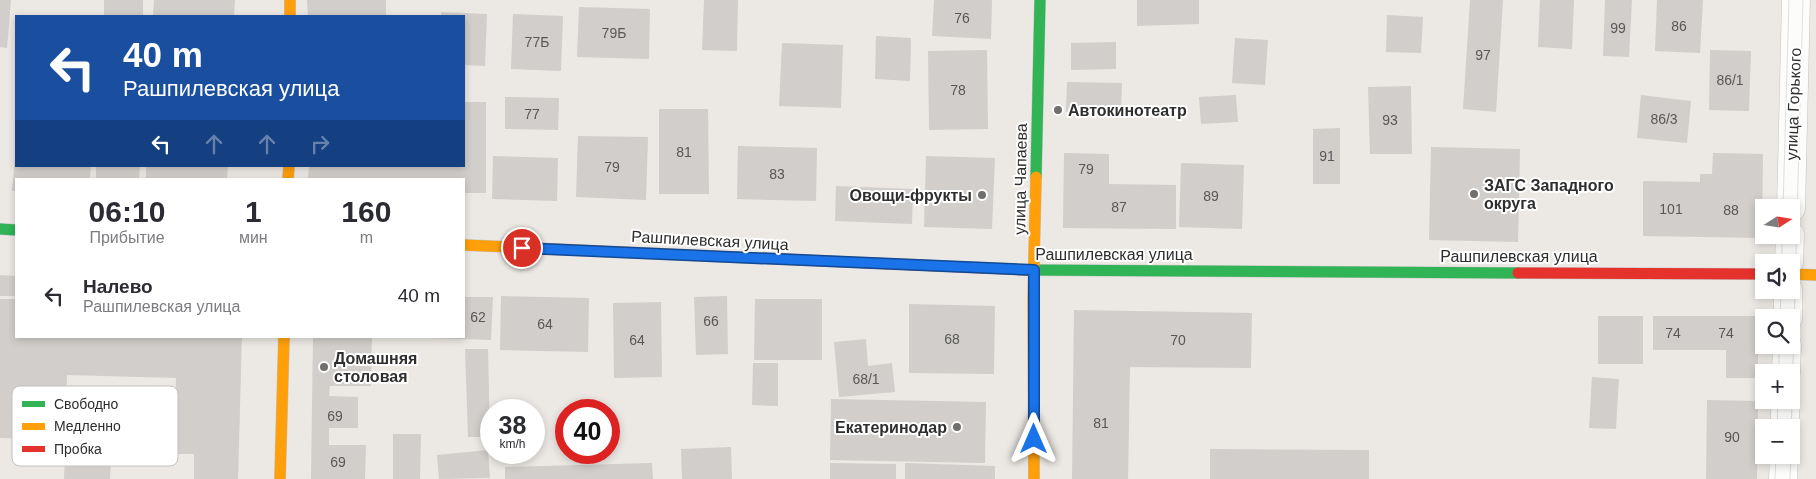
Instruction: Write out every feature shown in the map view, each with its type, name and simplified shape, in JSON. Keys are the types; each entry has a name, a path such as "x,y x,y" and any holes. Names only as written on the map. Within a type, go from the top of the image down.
{"street":[{"path":"290,0 290,15"},
{"name":"улица Чапаева","path":"1034,479 1034,270 1040,0"},
{"name":"улица Горького","path":"1790,199 1796,0"},
{"path":"0,229 15,230"},
{"name":"Рашпилевская улица","path":"465,245 1034,270 1755,274"},
{"path":"1800,274 1816,275"},
{"path":"280,479 284,338"},
{"path":"1783,479 1784,464"}],"building":[{"path":"0,0 11,0 7,48 0,47"},
{"path":"104,0 143,0 143,15 104,15"},
{"path":"154,0 235,0 234,15 153,15"},
{"path":"307,0 386,0 386,15 308,15"},
{"path":"704,0 738,0 737,51 702,50"},
{"path":"934,0 992,0 991,39 932,36"},
{"path":"1137,0 1199,0 1199,24 1137,26"},
{"path":"1470,0 1503,0 1496,112 1463,109"},
{"path":"1540,0 1574,0 1572,49 1538,47"},
{"path":"1605,0 1632,0 1629,57 1603,56"},
{"path":"1657,0 1703,0 1700,53 1655,51"},
{"path":"579,7 650,9 649,59 577,57"},
{"path":"441,12 487,14 485,66 465,65 465,15 441,15"},
{"path":"513,14 563,16 561,71 511,69"},
{"path":"1387,15 1423,17 1421,53 1386,52"},
{"path":"876,36 911,38 910,81 875,79"},
{"path":"1235,38 1268,40 1265,85 1232,83"},
{"path":"1116,42 1116,69 1071,70 1071,43"},
{"path":"782,43 843,45 841,108 779,106"},
{"path":"987,50 988,129 929,130 928,51"},
{"path":"1710,50 1751,51 1749,111 1709,110"},
{"path":"1067,82 1122,83 1121,114 1066,112"},
{"path":"1411,86 1412,154 1370,154 1368,87"},
{"path":"1236,95 1238,122 1201,124 1199,97"},
{"path":"1641,95 1691,101 1687,143 1637,138"},
{"path":"505,97 559,98 558,130 505,129"},
{"path":"465,102 486,102 486,193 465,193 465,178 308,178 309,167 465,167"},
{"path":"659,109 708,109 709,194 659,194"},
{"path":"1340,128 1340,184 1313,184 1313,129"},
{"path":"578,136 648,137 646,200 576,197"},
{"path":"738,146 817,148 816,201 737,199"},
{"name":"ЗАГС Западного округа","path":"1431,147 1520,149 1518,242 1429,240"},
{"path":"1064,153 1109,154 1109,184 1176,185 1176,229 1063,228"},
{"path":"1713,153 1763,154 1762,199 1755,199 1755,238 1643,236 1643,181 1700,182 1700,174 1712,174"},
{"path":"493,156 558,158 557,201 492,199"},
{"path":"926,156 995,158 992,229 924,227"},
{"path":"15,157 15,167 91,167 90,178 15,178 15,191 12,191"},
{"path":"1181,163 1244,165 1242,229 1179,227"},
{"path":"96,167 140,167 139,178 96,178"},
{"path":"146,167 228,167 227,178 146,178"},
{"path":"836,186 913,189 912,224 835,221"},
{"path":"0,275 15,276 15,296 0,296"},
{"path":"501,296 589,298 588,352 500,350"},
{"path":"727,296 728,354 696,355 694,297"},
{"path":"465,297 493,297 491,340 427,338 465,338"},
{"path":"0,299 15,299 15,338 242,338 238,479 194,479 194,454 178,454 178,386 176,386 176,378 67,375 67,386 12,386 12,438 0,438"},
{"path":"755,299 822,299 822,360 754,360"},
{"path":"661,302 662,377 614,378 613,303"},
{"path":"909,304 995,306 994,374 909,373"},
{"path":"1074,310 1252,313 1251,368 1130,367 1128,479 1072,479"},
{"path":"1598,316 1643,316 1643,364 1598,364"},
{"path":"1653,316 1755,316 1755,354 1758,354 1758,364 1755,364 1755,378 1726,378 1726,350 1653,350"},
{"path":"313,338 372,338 371,386 330,386 329,396 358,397 358,428 329,428 329,445 366,445 365,479 311,479"},
{"path":"866,339 868,366 892,363 895,392 839,397 834,342"},
{"path":"465,349 488,349 489,399 480,399 480,437 468,437"},
{"path":"753,363 778,363 778,406 752,405"},
{"path":"1592,377 1619,379 1616,429 1589,428"},
{"path":"831,399 986,402 985,463 830,460"},
{"path":"1707,400 1755,401 1755,409 1758,409 1758,419 1755,419 1757,479 1706,479"},
{"path":"393,434 421,434 420,479 393,479"},
{"path":"731,447 732,479 682,479 681,449"},
{"path":"1210,449 1369,450 1369,479 1210,479"},
{"path":"480,451 480,464 489,464 490,478 439,479 437,455"},
{"path":"652,463 653,479 505,479 505,467"},
{"path":"830,463 896,464 896,479 830,479"},
{"path":"905,463 995,466 995,479 905,479"},
{"path":"65,466 111,466 110,479 64,479"}],"tram line":[{"path":"1783,199 1789,0"},
{"path":"1792,419 1803,0"},
{"path":"1782,244 1782,254"},
{"path":"1780,309 1781,299"},
{"path":"1779,354 1779,364"},
{"path":"1777,419 1778,409"},
{"path":"1775,479 1776,464"},
{"path":"1790,479 1791,464"}],"traffic: fast":[{"path":"1036,177 1040,0"},
{"path":"0,229 15,230"},
{"path":"1027,270 1518,273"}],"traffic: slow":[{"path":"290,0 290,15"},
{"path":"288,178 289,167"},
{"path":"1034,479 1033,300 1036,177"},
{"path":"465,245 732,257"},
{"path":"1800,274 1816,275"},
{"path":"280,479 284,338"}],"traffic: jam":[{"path":"732,257 1027,270"},
{"path":"1518,273 1755,274"}],"place":[{"name":"Автокинотеатр","path":"1058,110"},
{"name":"ЗАГС Западного округа","path":"1474,194"},
{"name":"Овощи-фрукты","path":"982,195"},
{"name":"Домашняя столовая","path":"324,367"},
{"name":"Екатеринодар","path":"957,427"}],"route":[{"path":"522,248 1034,270 1034,439"}]}
